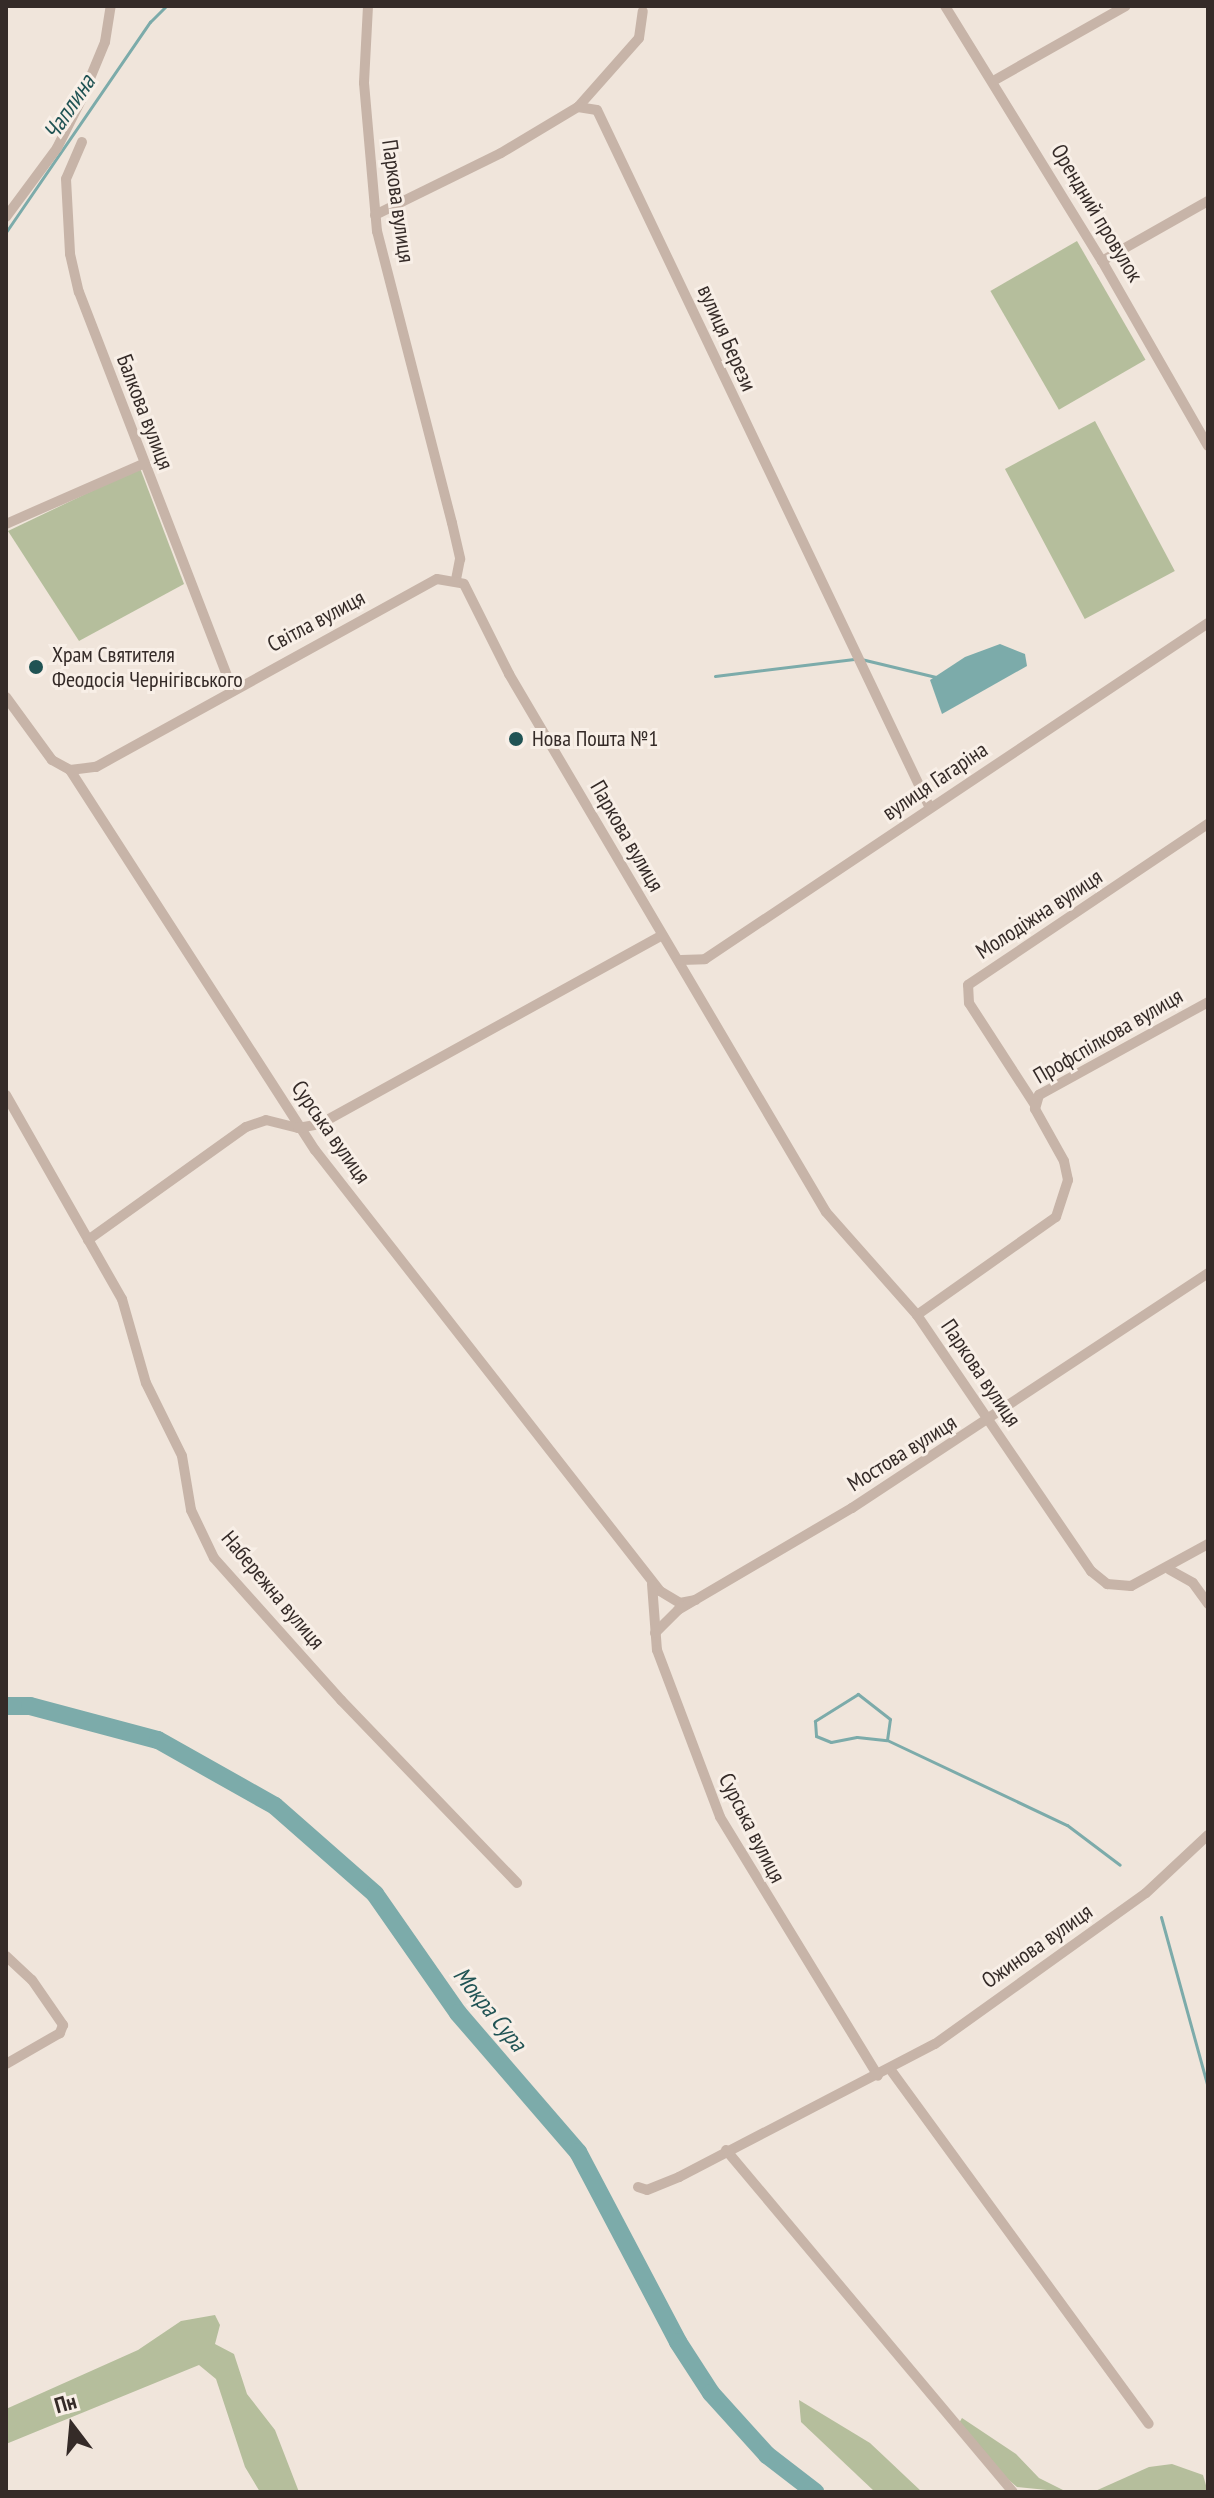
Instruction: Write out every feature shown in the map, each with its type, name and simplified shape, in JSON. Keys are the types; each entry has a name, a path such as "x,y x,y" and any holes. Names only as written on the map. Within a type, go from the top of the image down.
{"street":[{"path":"6,217 57,148 81,100 105,42 111,6"},
{"name":"Паркова вулиця","path":"368,6 364,83 375,215 422,420 452,523 460,559 456,579 470,591 509,674 662,935 681,960 826,1212 917,1315 1091,1571 1107,1584 1131,1586 1170,1570"},
{"name":"Орендний провулок","path":"945,6 987,76 995,80 1208,446"},
{"path":"995,80 1126,6"},
{"path":"375,215 501,153 578,107 639,38 643,11"},
{"name":"вулиця Берези","path":"578,107 591,107 601,116 641,211 681,284 930,808"},
{"name":"Балкова вулиця","path":"82,142 66,179 70,254 143,464 232,688"},
{"path":"1102,261 1208,201"},
{"path":"6,524 143,464"},
{"name":"Світла вулиця","path":"70,770 96,767 232,688 437,579 456,579"},
{"name":"вулиця Гагаріна","path":"681,960 705,959 1208,623"},
{"name":"Сурська вулиця","path":"7,700 52,760 70,770 302,1128 648,1575 672,1601 696,1600"},
{"name":"Молодіжна вулиця","path":"1035,1105 969,1003 968,985 1208,824"},
{"path":"88,1240 246,1127 266,1120 302,1128 320,1124 662,935"},
{"name":"Профспілкова вулиця","path":"917,1315 1056,1217 1065,1200 1064,1161 1035,1105 1043,1092 1208,1002"},
{"name":"Набережна вулиця","path":"6,1095 122,1299 146,1383 182,1456 191,1510 214,1558 341,1700 517,1883"},
{"name":"Мостова вулиця","path":"655,1633 668,1617 989,1421 1208,1273"},
{"path":"1208,1544 1170,1570 1193,1583 1208,1604"},
{"name":"Сурська вулиця","path":"648,1575 656,1595 655,1633 665,1676 720,1817 878,2076"},
{"name":"Ожинова вулиця","path":"638,2187 657,2187 935,2044 1134,1902 1208,1835"},
{"path":"6,1956 32,1980 63,2028 6,2064"},
{"path":"890,2069 1149,2424"},
{"path":"726,2150 1013,2492"}],"green space":[{"path":"1077,241 1146,360 1059,410 990,291"},
{"path":"1095,421 1175,571 1085,619 1005,469"},
{"path":"140,468 184,584 79,641 8,531"},
{"path":"215,2315 220,2325 215,2344 234,2354 247,2394 275,2430 299,2492 260,2492 245,2467 216,2379 199,2365 6,2444 6,2409 138,2350 181,2321"},
{"path":"799,2400 870,2443 922,2492 875,2492 801,2422"},
{"path":"962,2418 1016,2454 1039,2478 1067,2492 1017,2487 970,2447 956,2428"},
{"path":"1172,2464 1203,2475 1208,2492 1093,2492 1149,2467"}],"water":[{"path":"1000,644 1025,654 1027,666 942,714 930,680 965,657"}],"waterway":[{"name":"Чаплина","path":"6,232 150,22 166,6"},
{"path":"715,676 854,659"},
{"path":"861,659 936,677"},
{"path":"887,1740 890,1719 858,1694 815,1721 816,1736 831,1742 857,1737 887,1740 1067,1825 1120,1865"},
{"name":"Мокра Сура","path":"6,1706 30,1706 158,1740 275,1806 375,1894 458,2013 578,2152 678,2342 711,2393 767,2455 815,2492"},
{"path":"1161,1917 1208,2088"}],"place":[{"name":"Храм Святителя Феодосія Чернігівського","path":"36,667"},
{"name":"Нова Пошта №1","path":"516,739"}]}
